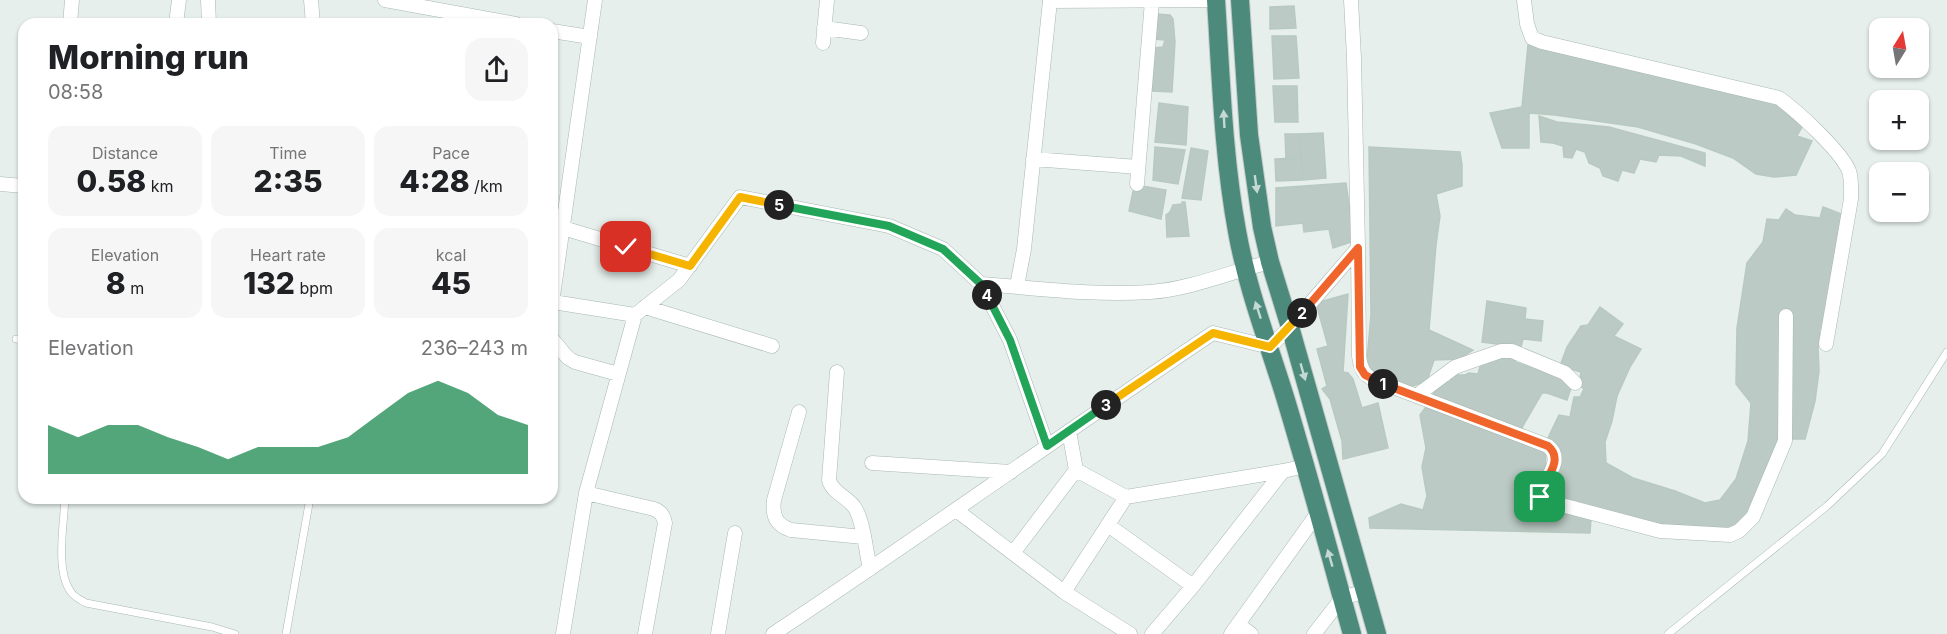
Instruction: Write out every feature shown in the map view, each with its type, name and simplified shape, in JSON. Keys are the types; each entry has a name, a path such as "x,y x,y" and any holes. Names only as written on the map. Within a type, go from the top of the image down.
{"highway":[{"path":"1216,0 1225,136 1236,230 1244,268 1306,466 1317,514 1352,634"},
{"path":"1240,0 1249,135 1262,227 1377,634"}],"street":[{"path":"70,18 72,0"},
{"path":"177,18 179,0"},
{"path":"208,0 209,18"},
{"path":"311,0 312,18"},
{"path":"385,0 483,18"},
{"path":"558,256 595,0"},
{"path":"823,43 827,0"},
{"path":"1017,286 1024,249 1050,1 1216,0"},
{"path":"1351,0 1360,367 1365,375 1548,446 1556,456 1555,463 1540,492 1543,500 1660,531 1730,535 1739,531 1753,517 1785,441 1786,316"},
{"path":"1524,0 1527,24 1532,38 1779,98 1799,113 1840,158 1848,169 1851,179 1851,199 1826,344"},
{"path":"1137,183 1152,1"},
{"path":"824,28 861,33"},
{"path":"558,32 590,38"},
{"path":"1033,159 1138,167"},
{"path":"0,184 18,186"},
{"path":"563,634 586,493 618,374 640,311 680,280 740,197 889,226 943,249 981,284 1010,340 1047,446"},
{"path":"563,228 690,266"},
{"path":"773,634 1213,333 1270,347 1358,248"},
{"path":"981,284 1101,293 1151,292 1198,284 1270,261"},
{"path":"558,303 640,311 772,346"},
{"path":"558,346 568,358 575,362 618,374"},
{"path":"1416,396 1455,367 1501,351 1512,351 1565,373 1575,383"},
{"path":"837,372 830,486 854,505 870,569"},
{"path":"799,412 774,500 775,520 782,527 791,530 863,537"},
{"path":"1013,553 1076,471 1069,430"},
{"path":"872,463 1011,472"},
{"path":"1076,471 1126,497 1306,466"},
{"path":"1152,634 1193,586 1283,471"},
{"path":"586,493 654,509 664,518 645,634"},
{"path":"1064,592 1126,497"},
{"path":"956,510 1064,592 1130,634"},
{"path":"1251,634 1235,629 1317,514"},
{"path":"1108,525 1193,586"},
{"path":"718,634 735,532"},
{"path":"1314,634 1342,598 1366,591"}],"lane":[{"path":"1668,634 1827,506 1882,454 1947,352"},
{"path":"65,504 62,569 64,581 72,595 86,603 212,627 235,634"},
{"path":"286,634 309,504"}],"building":[{"path":"1294,6 1296,28 1270,29 1270,7"},
{"path":"1156,14 1170,15 1173,19 1175,42 1172,92 1152,91 1154,48 1163,47 1165,40 1154,39"},
{"path":"1272,36 1296,36 1299,78 1274,79"},
{"path":"1528,45 1775,104 1802,127 1797,136 1812,141 1796,175 1774,177 1756,174 1733,158 1696,144 1638,127 1555,115 1529,113 1529,148 1502,148 1490,113 1522,107"},
{"path":"1273,86 1297,86 1298,122 1275,122"},
{"path":"1159,103 1188,107 1186,145 1155,142"},
{"path":"1539,116 1557,122 1609,127 1705,153 1705,166 1681,156 1659,155 1656,162 1640,159 1634,173 1622,170 1618,181 1603,176 1600,168 1589,163 1585,152 1576,149 1572,158 1564,157 1563,146 1541,142"},
{"path":"1323,133 1326,178 1303,180 1299,134"},
{"path":"1285,134 1299,134 1301,158 1286,159"},
{"path":"1155,147 1185,150 1178,184 1153,180"},
{"path":"1369,147 1460,152 1462,186 1436,194 1440,216 1429,330 1473,350 1459,359 1434,360 1427,381 1410,387 1390,381 1376,373 1367,360 1371,315"},
{"path":"1191,148 1208,151 1201,200 1182,198"},
{"path":"1301,158 1303,180 1276,181 1275,159"},
{"path":"1346,183 1354,241 1333,248 1329,229 1304,232 1303,223 1276,226 1276,188"},
{"path":"1134,187 1166,190 1161,219 1129,211"},
{"path":"1185,202 1189,236 1167,237 1166,215 1173,205 1182,204"},
{"path":"1823,207 1844,215 1827,316 1820,329 1819,371 1815,401 1805,439 1789,439 1788,309 1783,310 1782,425 1777,452 1744,522 1725,529 1657,525 1547,495 1546,492 1561,462 1562,452 1558,445 1547,440 1559,415 1570,417 1574,397 1580,397 1584,389 1579,385 1581,372 1560,366 1567,347 1581,326 1588,325 1600,307 1623,324 1614,336 1641,349 1617,396 1605,442 1606,463 1633,478 1705,503 1720,500 1736,479 1748,441 1751,403 1736,384 1737,328 1747,263 1763,242 1767,219 1779,220 1786,209 1795,215 1820,218"},
{"path":"1348,294 1343,372 1348,373 1353,379 1362,408 1378,403 1388,448 1343,459 1342,441 1330,399 1322,389 1327,386 1317,349 1328,346 1316,303"},
{"path":"1487,301 1526,308 1525,319 1543,321 1541,341 1523,339 1521,347 1482,342"},
{"path":"1500,357 1515,359 1515,362 1567,380 1572,385 1567,400 1542,393 1520,431 1432,396 1441,382 1450,382 1453,375 1478,374 1481,363 1495,362"},
{"path":"1426,407 1546,452 1545,471 1535,493 1536,506 1591,518 1590,533 1370,528 1369,518 1401,504 1423,510 1427,496 1422,467 1426,448 1420,415"}],"route":[{"path":"626,247 690,266 740,197 889,226 943,249 981,284 1010,340 1047,446 1213,333 1270,347 1358,248 1359,356 1360,367 1365,375 1548,446 1554,451 1555,463 1540,492 1540,497"}]}
